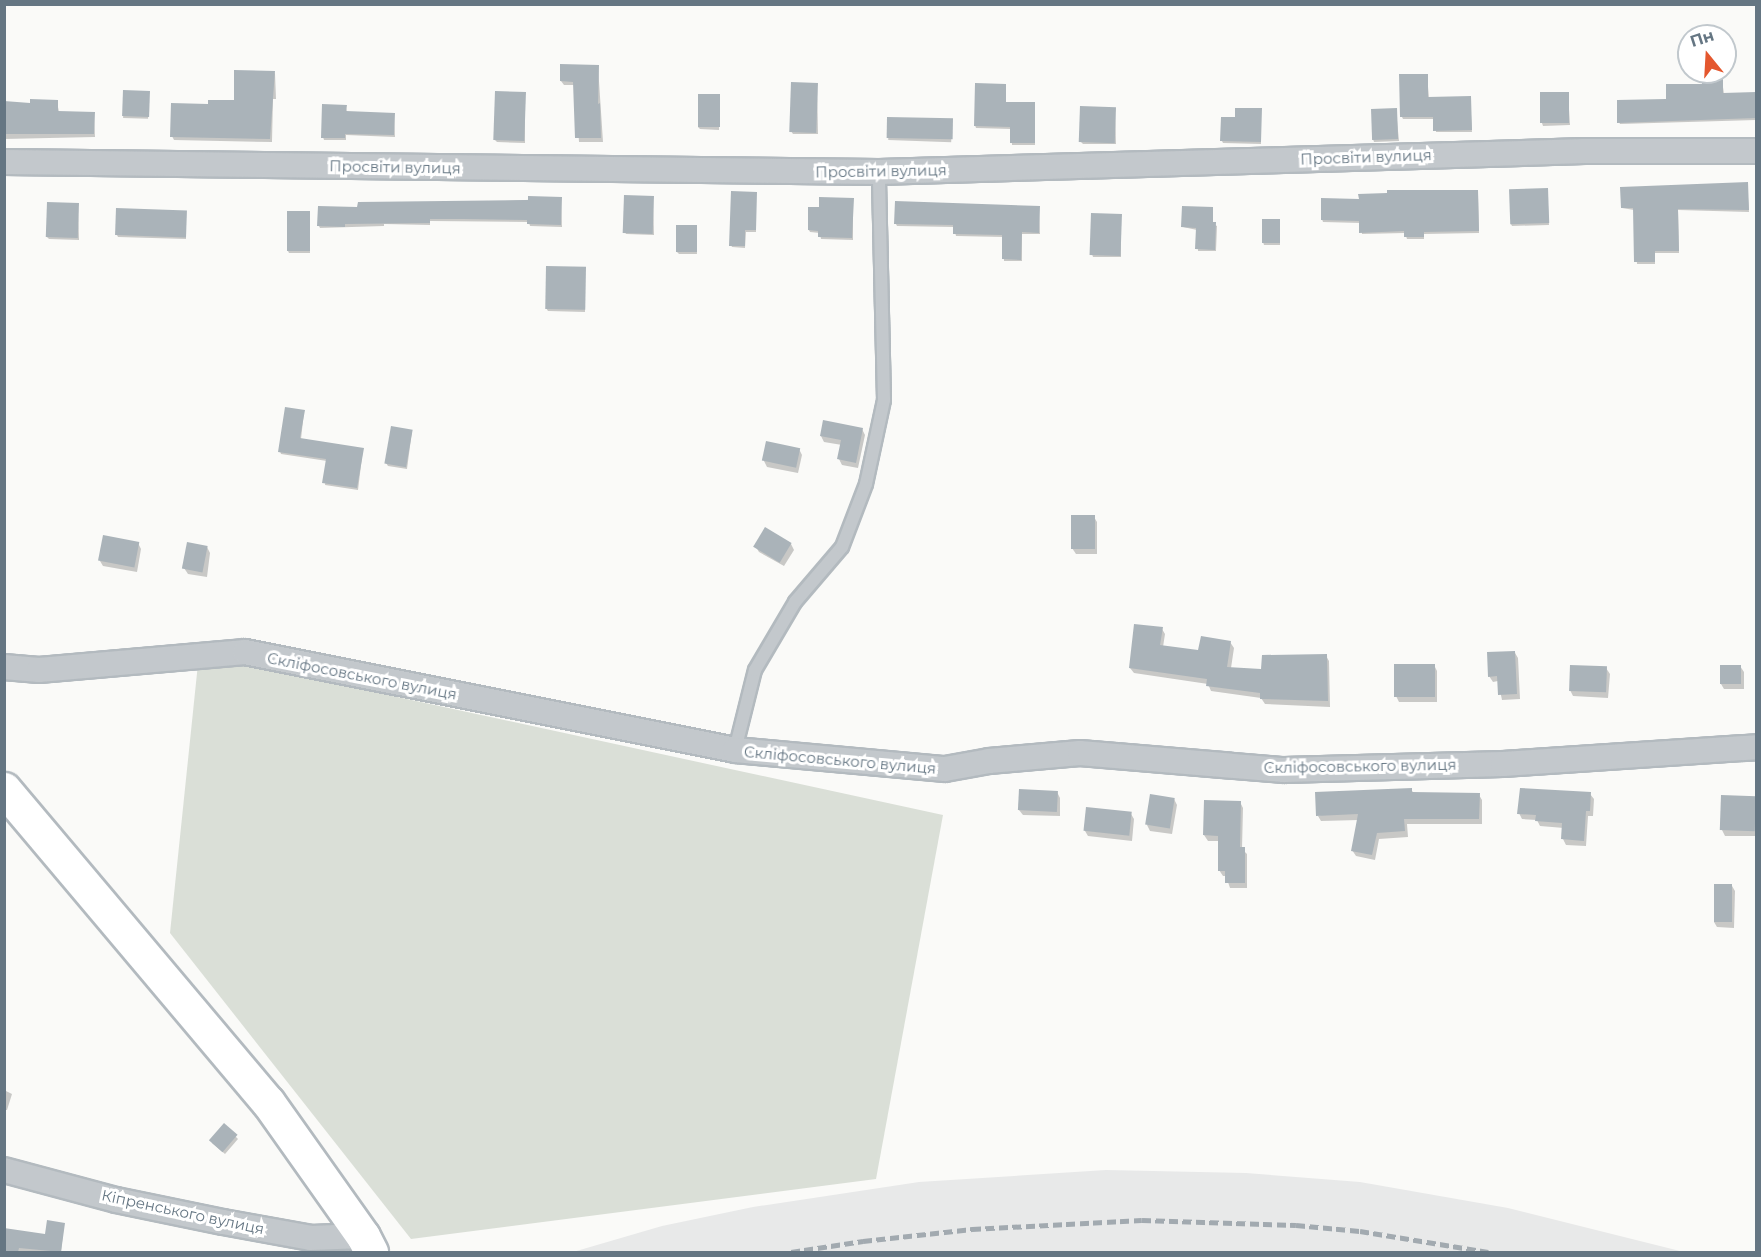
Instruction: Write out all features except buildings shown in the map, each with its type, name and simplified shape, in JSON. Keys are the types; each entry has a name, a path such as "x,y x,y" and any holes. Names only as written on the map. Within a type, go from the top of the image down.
{"main road":[{"path":"4,789 268,1102 367,1244"}],"street":[{"name":"Просвіти вулиця","path":"4,162 879,172 1585,151 1756,151"},
{"name":"Скліфосовського вулиця","path":"4,667 39,670 245,652 735,750 945,769 989,761 1080,753 1284,770 1503,764 1756,747"},
{"name":"Кіпренського вулиця","path":"4,1170 116,1200 223,1222 311,1238 367,1244"}],"lane":[{"path":"735,750 755,670 795,602 843,547 866,484 884,400 879,172"}],"shaded area":[{"path":"199,654 943,815 876,1179 411,1239 170,933"},
{"path":"1106,1170 1246,1173 1360,1182 1508,1208 1684,1252 573,1252 662,1226 753,1207 919,1182"}],"railway":[{"path":"791,1252 863,1241 972,1229 1142,1220 1296,1225 1360,1231 1488,1252"}]}
